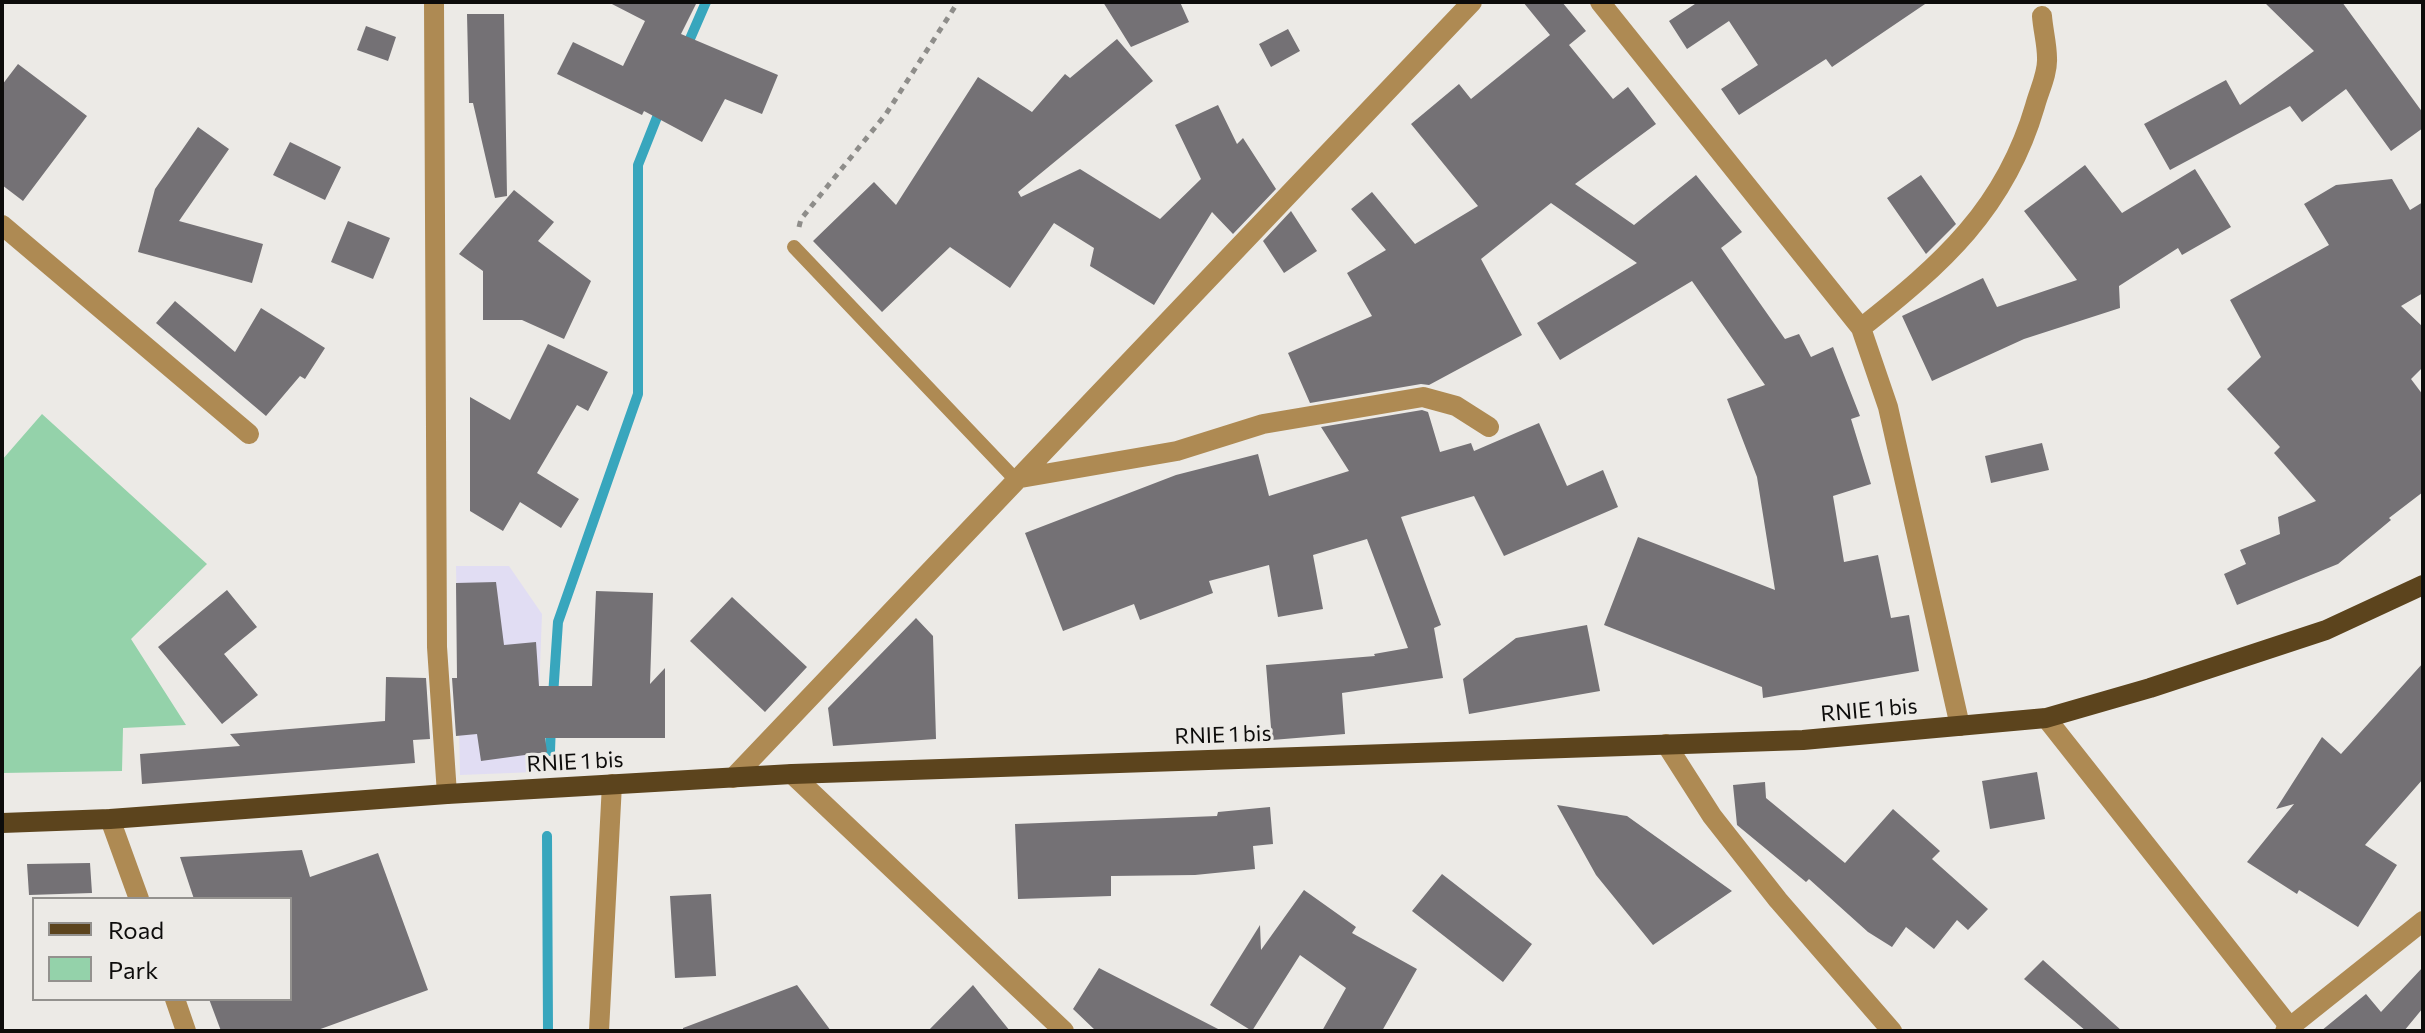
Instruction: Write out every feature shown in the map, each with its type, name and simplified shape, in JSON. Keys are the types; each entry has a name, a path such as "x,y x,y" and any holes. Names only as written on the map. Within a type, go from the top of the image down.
{"main road":[{"name":"RNIE 1 bis","path":"2,823 110,819 447,794 792,774 1803,740 2046,718 2150,688 2326,630 2423,585"}],"street":[{"path":"434,2 437,647 447,794"},
{"path":"733,778 1472,2"},
{"path":"1600,2 1861,328 1888,407 1960,726"},
{"path":"1861,328 1925,276 1969,232 1992,201 2032,117 2048,62 2042,16"},
{"path":"2,225 249,434"},
{"path":"1015,479 1177,451 1263,424 1423,397 1456,406 1489,427"},
{"path":"2046,718 2289,1030 2423,921"},
{"path":"1666,744 1712,816 1883,1028"},
{"path":"792,774 1064,1031"},
{"path":"599,1031 612,784"},
{"path":"110,819 138,897"},
{"path":"176,1001 186,1031"}],"lane":[{"path":"794,247 1015,479"}],"path":[{"path":"794,247 801,219 886,114 958,2"}],"shaded area":[{"path":"456,566 509,566 542,614 536,772 460,775"}],"green space":[{"path":"42,414 207,564 131,639 186,725 123,728 122,771 2,773 2,460"}],"building":[{"path":"608,2 697,2 681,34 778,75 762,114 725,99 702,142 644,111 642,115 557,74 573,42 623,66 645,21"},
{"path":"1103,2 1180,2 1189,22 1131,47"},
{"path":"1523,2 1562,2 1586,31 1569,45 1613,99 1628,87 1656,124 1575,184 1634,225 1696,175 1742,232 1721,248 1785,339 1799,334 1811,357 1833,347 1860,416 1851,419 1871,484 1833,496 1844,562 1878,555 1891,618 1909,615 1919,671 1763,698 1762,687 1604,625 1638,537 1775,590 1757,477 1727,399 1765,385 1692,281 1560,360 1537,323 1637,263 1551,203 1481,259 1522,335 1429,385 1310,403 1288,353 1372,316 1347,273 1386,250 1351,209 1372,192 1415,244 1478,206 1411,124 1459,84 1471,99 1550,35"},
{"path":"1698,2 1928,2 1832,67 1826,59 1739,115 1721,89 1758,65 1729,21 1687,49 1669,21"},
{"path":"2264,2 2342,2 2423,113 2423,128 2391,151 2346,89 2302,122 2290,106 2170,170 2144,124 2226,80 2240,105 2314,51"},
{"path":"467,14 504,14 507,196 495,198 473,103 469,103"},
{"path":"366,26 396,37 388,61 357,50"},
{"path":"1288,29 1300,51 1271,67 1259,44"},
{"path":"1117,39 1153,81 1018,192 1021,197 1080,169 1160,219 1201,179 1175,125 1218,105 1237,144 1243,138 1276,189 1233,234 1212,212 1154,305 1090,266 1094,248 1054,223 1010,288 950,247 882,312 813,241 874,182 896,205 978,77 1032,112 1065,74 1070,78"},
{"path":"18,64 87,116 23,201 2,185 2,85"},
{"path":"198,127 229,149 179,221 263,244 252,283 138,252 155,189"},
{"path":"290,142 341,167 325,200 273,175"},
{"path":"2085,165 2122,213 2195,169 2231,227 2182,255 2178,248 2119,286 2120,308 2024,339 1932,381 1902,316 1983,278 1997,307 2077,280 2024,211"},
{"path":"1921,175 1956,224 1926,254 1887,198"},
{"path":"2392,179 2410,210 2423,202 2423,293 2401,306 2423,327 2423,367 2411,379 2423,395 2423,492 2338,564 2237,605 2224,574 2246,564 2240,550 2280,534 2278,517 2316,501 2274,453 2280,447 2227,389 2261,357 2230,300 2329,245 2304,204 2336,185"},
{"path":"514,190 554,222 538,241 591,281 564,339 522,320 483,320 483,271 459,254"},
{"path":"1291,211 1317,251 1284,273 1263,241"},
{"path":"348,221 390,238 373,279 331,262"},
{"path":"175,301 235,352 261,308 325,348 305,379 300,376 266,416 156,323"},
{"path":"548,344 608,372 588,411 577,405 537,473 579,499 561,528 520,502 503,531 470,511 470,397 510,420"},
{"path":"1422,410 1428,412 1440,452 1471,443 1474,451 1539,423 1567,486 1603,470 1618,507 1504,556 1474,496 1401,517 1441,625 1434,628 1443,678 1342,693 1345,734 1272,740 1266,665 1375,656 1408,648 1367,539 1313,555 1323,609 1278,617 1269,565 1209,581 1213,593 1140,620 1134,604 1063,631 1025,533 1176,475 1258,454 1269,496 1349,471 1321,427"},
{"path":"2042,443 2049,470 1991,483 1985,456"},
{"path":"496,582 504,645 536,642 539,686 592,686 596,591 653,593 650,684 665,668 665,738 545,738 547,752 481,761 477,734 456,736 452,678 457,678 456,583"},
{"path":"227,590 257,627 224,654 258,695 222,724 158,647"},
{"path":"732,597 807,667 765,712 690,641"},
{"path":"916,618 933,636 936,739 833,746 828,708"},
{"path":"1587,625 1600,691 1469,714 1463,679 1516,638"},
{"path":"2423,663 2423,779 2365,845 2397,865 2358,927 2247,862 2294,804 2276,809 2322,737 2341,754"},
{"path":"386,677 426,678 430,739 413,740 415,763 142,784 140,754 240,746 230,734 385,721"},
{"path":"2037,772 2045,819 1990,829 1982,781"},
{"path":"1765,782 1766,798 1845,863 1893,809 1940,851 1932,859 1988,909 1968,930 1957,920 1934,949 1906,927 1892,947 1868,932 1809,879 1806,882 1737,825 1733,785"},
{"path":"1557,805 1627,816 1732,891 1653,945 1596,875"},
{"path":"1270,807 1273,844 1253,846 1255,869 1195,875 1111,876 1111,896 1018,899 1015,824 1217,816 1218,812"},
{"path":"302,850 310,877 378,853 428,990 315,1031 221,1031 210,1001 292,1001 292,897 193,897 180,857"},
{"path":"90,863 92,893 29,895 27,864"},
{"path":"1442,874 1532,944 1503,982 1412,911"},
{"path":"1304,890 1356,927 1352,933 1417,969 1382,1031 1322,1031 1346,988 1300,955 1252,1031 1210,1005 1260,925 1261,950"},
{"path":"711,894 716,976 675,978 670,896"},
{"path":"2043,960 2122,1031 2086,1031 2024,979"},
{"path":"2423,967 2423,1008 2404,1031 2321,1031 2366,994 2381,1012"},
{"path":"1099,968 1222,1031 1096,1031 1073,1009"},
{"path":"797,985 831,1031 683,1031 683,1028"},
{"path":"973,985 1010,1031 928,1031"}],"waterway":[{"path":"686,48 706,2"},
{"path":"553,696 558,622 638,394 638,165 661,107"},
{"path":"550,751 551,724"},
{"path":"547,836 548,1031"}]}
